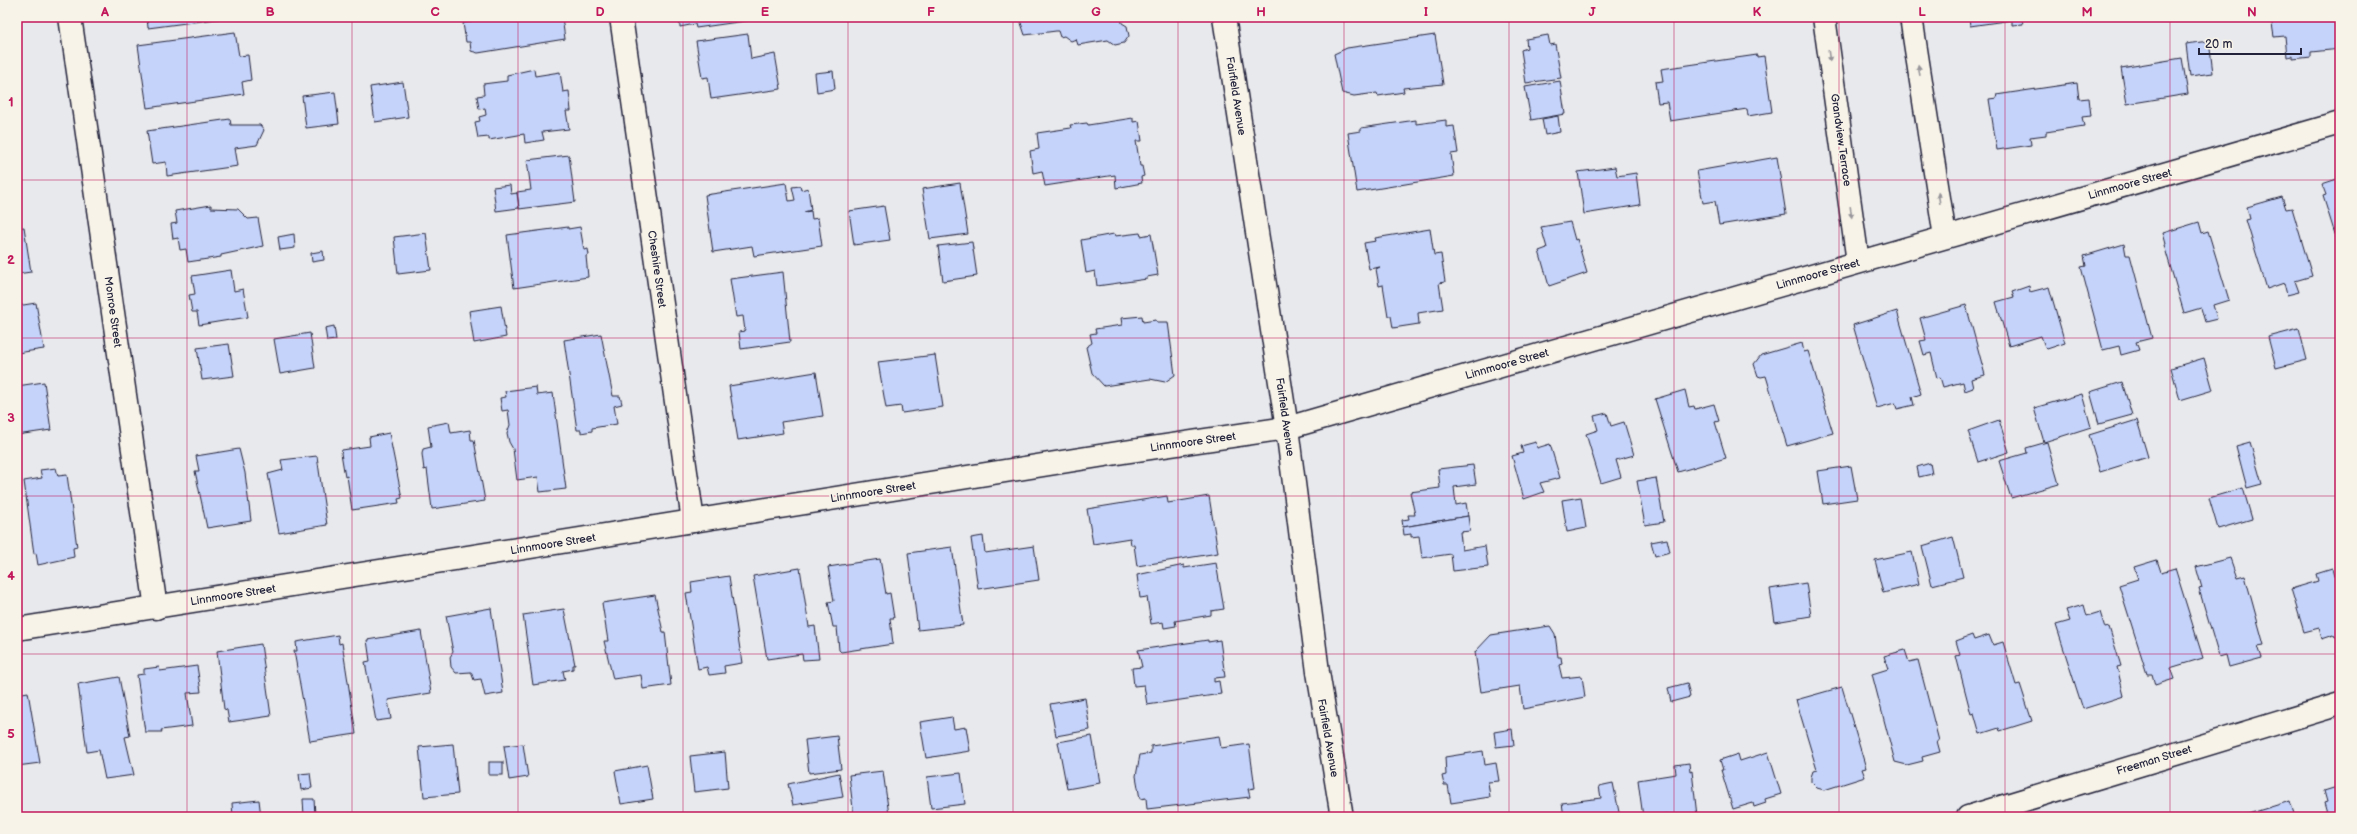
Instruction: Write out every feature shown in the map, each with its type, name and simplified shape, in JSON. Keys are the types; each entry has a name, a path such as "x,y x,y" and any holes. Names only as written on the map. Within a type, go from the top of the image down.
{"street":[{"name":"Monroe Street","path":"70,17 156,608"},
{"name":"Cheshire Street","path":"621,17 693,521"},
{"name":"Fairfield Avenue","path":"1224,17 1287,428 1318,672 1342,817"},
{"name":"Grandview Terrace","path":"1824,17 1858,262"},
{"path":"1911,17 1945,237"},
{"name":"Linnmoore Street","path":"17,629 1287,428 2340,123"},
{"name":"Freeman Street","path":"1968,817 2340,704"}],"building":[{"path":"147,17 224,17 224,18 148,28"},
{"path":"471,17 562,17 565,39 478,53 471,51 470,42 466,42 463,23 472,22"},
{"path":"679,17 773,17 696,28 695,24 680,27"},
{"path":"1019,17 1121,17 1122,23 1127,26 1129,36 1124,43 1115,45 1108,40 1078,45 1076,39 1071,41 1064,36 1060,37 1058,31 1025,35"},
{"path":"1329,17 1385,17 1342,20"},
{"path":"1969,17 2032,17 2022,19 2023,24 2012,25 2012,20 1970,26"},
{"path":"2271,17 2340,17 2340,49 2311,52 2311,57 2293,59 2293,56 2287,57 2285,36 2274,37"},
{"path":"235,32 239,56 248,55 251,80 242,82 244,94 147,108 138,45"},
{"path":"748,34 751,59 775,54 781,89 711,99 708,77 702,78 696,41"},
{"path":"1435,35 1443,84 1403,88 1404,92 1378,96 1377,93 1354,96 1342,93 1334,54 1347,48"},
{"path":"1548,35 1550,45 1555,44 1561,78 1526,83 1521,50 1527,48 1526,39"},
{"path":"2209,41 2213,73 2190,76 2186,44"},
{"path":"1757,55 1757,57 1764,56 1772,112 1748,116 1747,109 1670,121 1667,102 1658,103 1655,82 1663,81 1661,69"},
{"path":"2182,58 2188,94 2127,104 2121,68"},
{"path":"534,69 535,76 560,72 563,92 569,91 571,111 566,111 569,129 542,132 544,140 525,143 524,134 489,140 489,137 478,138 475,122 480,121 479,117 486,115 485,108 479,109 477,96 484,95 483,84 507,81 507,75"},
{"path":"833,71 835,89 817,92 815,73"},
{"path":"1560,81 1565,114 1531,120 1525,87"},
{"path":"403,82 408,117 375,122 370,87"},
{"path":"2077,83 2079,99 2089,98 2091,116 2082,117 2084,126 2046,132 2046,135 2030,137 2031,145 1997,150 1989,99 1997,98 1996,95"},
{"path":"335,92 339,124 306,128 302,96"},
{"path":"1558,116 1560,132 1545,135 1542,119"},
{"path":"1133,118 1133,122 1139,121 1142,141 1136,141 1140,166 1142,166 1144,176 1141,177 1142,183 1116,188 1115,175 1045,186 1042,171 1033,173 1030,151 1039,149 1037,133 1071,128 1070,125 1087,123 1088,125"},
{"path":"230,119 231,125 260,125 264,130 257,145 235,148 238,166 167,176 166,162 152,164 147,131"},
{"path":"1416,120 1416,124 1446,120 1446,127 1454,126 1458,153 1451,154 1454,176 1357,192 1348,133 1361,131 1361,128"},
{"path":"569,155 575,202 519,209 517,192 531,190 527,160"},
{"path":"1777,157 1786,214 1719,225 1715,201 1703,203 1697,171"},
{"path":"1615,167 1617,176 1636,173 1640,205 1584,214 1578,172"},
{"path":"2340,178 2340,250 2323,196 2326,195 2322,184"},
{"path":"786,183 789,201 795,200 792,187 800,186 801,190 808,188 811,210 804,212 811,211 812,219 818,218 822,246 754,256 752,246 713,252 705,195"},
{"path":"960,183 968,234 930,239 922,189"},
{"path":"510,185 511,194 517,193 519,208 496,211 493,187"},
{"path":"2282,197 2286,209 2292,208 2312,276 2295,281 2299,292 2287,295 2284,283 2267,289 2246,220 2250,219 2247,207"},
{"path":"211,205 211,208 238,209 248,219 258,218 263,246 221,255 221,257 188,262 186,249 180,250 178,238 173,239 171,224 177,223 175,211"},
{"path":"884,206 890,240 854,245 849,211"},
{"path":"1570,222 1575,240 1577,239 1587,273 1549,286 1539,251 1547,248 1541,227"},
{"path":"2199,222 2202,233 2208,231 2229,300 2213,305 2217,319 2205,322 2201,308 2184,313 2164,245 2166,244 2163,233"},
{"path":"24,227 31,272 17,274 17,228"},
{"path":"568,227 568,229 580,227 584,250 588,249 589,255 586,256 588,277 514,288 507,235"},
{"path":"1430,229 1434,255 1441,254 1445,282 1439,283 1443,309 1418,313 1419,324 1393,328 1391,316 1388,316 1383,285 1379,286 1376,269 1380,267 1369,269 1364,243 1376,241 1375,238"},
{"path":"426,233 431,270 398,274 394,237"},
{"path":"1140,233 1141,236 1151,234 1158,275 1147,277 1147,279 1097,286 1095,271 1086,273 1081,240 1114,234 1115,236"},
{"path":"294,234 295,248 280,250 278,237"},
{"path":"972,242 977,276 943,281 938,246"},
{"path":"2124,244 2126,255 2130,255 2152,338 2136,342 2139,350 2121,355 2119,346 2103,350 2081,267 2086,266 2084,256"},
{"path":"323,251 324,260 312,262 311,253"},
{"path":"231,270 234,291 243,289 248,317 199,325 197,312 192,312 189,295 195,294 192,276"},
{"path":"783,272 790,342 741,349 739,332 745,331 743,316 736,317 730,279"},
{"path":"2029,286 2030,292 2049,287 2065,343 2047,349 2041,336 2009,346 1996,302 2014,297 2012,292"},
{"path":"36,303 44,349 17,353 17,306"},
{"path":"1966,305 1985,375 1971,379 1973,388 1965,391 1963,382 1943,387 1940,377 1937,378 1931,353 1924,355 1920,341 1926,340 1920,318"},
{"path":"501,306 506,337 474,343 469,311"},
{"path":"1897,311 1921,394 1912,397 1914,405 1897,409 1895,403 1877,408 1853,325"},
{"path":"1142,316 1143,322 1156,320 1157,322 1168,322 1175,375 1165,382 1150,379 1104,386 1092,373 1086,347 1092,343 1090,334 1096,333 1095,329 1122,325 1121,318"},
{"path":"334,326 336,340 327,341 325,328"},
{"path":"2299,329 2307,360 2276,368 2268,337"},
{"path":"310,333 315,368 280,374 274,339"},
{"path":"601,334 613,396 620,396 622,404 614,406 617,424 592,428 592,431 581,433 581,430 577,430 564,340"},
{"path":"1802,343 1804,352 1808,351 1833,433 1787,446 1766,376 1758,376 1754,364 1761,355"},
{"path":"229,344 234,376 202,380 197,348"},
{"path":"935,355 943,407 902,413 901,406 886,408 878,362"},
{"path":"2204,358 2213,390 2180,400 2171,368"},
{"path":"816,372 823,416 781,422 783,433 738,440 729,386"},
{"path":"44,382 51,430 17,435 17,386"},
{"path":"2122,382 2132,415 2099,424 2090,392"},
{"path":"536,387 537,395 553,393 566,489 540,492 538,477 517,480 513,449 509,442 507,433 510,425 508,410 502,411 500,398 506,397 505,391"},
{"path":"1685,390 1689,407 1694,406 1695,409 1714,404 1719,421 1715,422 1726,458 1678,472 1655,399"},
{"path":"2082,394 2091,427 2044,442 2034,408"},
{"path":"1607,413 1611,426 1624,422 1634,455 1616,460 1621,477 1601,483 1586,434 1598,430 1594,416"},
{"path":"1999,420 2009,452 1978,462 1968,431"},
{"path":"2137,420 2148,457 2100,472 2089,435"},
{"path":"449,422 451,433 470,430 471,440 474,440 485,501 432,509 427,469 424,470 422,454 423,449 431,447 428,426"},
{"path":"389,433 402,498 398,499 399,503 352,510 347,476 345,477 341,453 342,450 370,446 369,437"},
{"path":"1536,442 1537,448 1550,444 1560,478 1540,483 1544,492 1524,499 1512,456 1523,453 1521,446"},
{"path":"2047,442 2059,484 2011,498 1999,461 2027,453 2026,448"},
{"path":"2250,442 2262,484 2247,488 2236,446"},
{"path":"239,449 245,473 251,521 207,528 195,471 199,471 196,456"},
{"path":"317,456 327,525 279,533 268,474 283,470 281,460"},
{"path":"1930,463 1932,474 1919,477 1917,467"},
{"path":"1473,465 1476,484 1454,487 1456,505 1466,503 1468,516 1403,527 1402,520 1409,519 1408,515 1415,515 1410,492 1440,488 1438,469"},
{"path":"1851,466 1857,499 1823,504 1818,471"},
{"path":"56,468 58,476 67,475 77,547 73,548 74,557 38,565 36,553 34,554 24,481 42,478 40,470"},
{"path":"1656,478 1664,522 1645,525 1637,481"},
{"path":"2243,488 2252,519 2218,529 2209,498"},
{"path":"1167,496 1168,503 1209,496 1218,553 1137,566 1134,545 1131,545 1130,538 1093,544 1087,509"},
{"path":"1581,497 1586,528 1567,532 1562,500"},
{"path":"1468,516 1470,531 1460,532 1462,550 1485,546 1488,567 1453,571 1451,554 1422,558 1419,536 1411,537 1411,534 1404,535 1403,527"},
{"path":"983,536 985,553 1034,546 1039,580 978,589 971,538"},
{"path":"1953,537 1963,577 1932,585 1922,546"},
{"path":"1667,539 1670,552 1655,556 1651,542"},
{"path":"952,547 963,625 918,630 908,553"},
{"path":"1912,552 1919,584 1883,593 1875,560"},
{"path":"2230,558 2237,578 2245,576 2264,645 2258,646 2262,658 2229,667 2226,655 2219,657 2199,589 2202,588 2196,567"},
{"path":"880,559 886,594 890,593 894,618 890,618 893,644 841,652 839,650 837,627 833,627 828,602 834,601 828,567"},
{"path":"2157,560 2161,572 2175,568 2203,658 2170,668 2174,679 2155,685 2152,674 2147,674 2119,585 2138,579 2134,567"},
{"path":"1216,563 1224,609 1211,611 1211,615 1175,621 1176,626 1164,628 1163,622 1151,624 1147,597 1140,598 1137,575 1184,565 1184,568"},
{"path":"800,568 809,627 815,626 819,659 803,660 802,654 767,659 753,576"},
{"path":"2332,569 2334,576 2337,575 2340,585 2340,636 2335,637 2334,635 2322,639 2319,628 2304,632 2291,589 2318,581 2316,574"},
{"path":"729,576 742,663 724,666 725,673 709,675 707,667 698,669 686,593 692,592 691,582"},
{"path":"1806,583 1811,616 1775,622 1770,589"},
{"path":"655,595 663,632 665,632 671,685 643,689 641,675 613,679 604,641 608,641 602,603"},
{"path":"2084,605 2087,616 2100,612 2105,628 2109,627 2121,666 2117,667 2124,696 2083,709 2056,625 2070,621 2066,610"},
{"path":"491,608 503,693 485,696 481,679 474,680 471,672 456,673 451,667 450,657 453,652 446,616"},
{"path":"564,609 575,665 573,665 573,669 563,671 565,680 533,685 523,615"},
{"path":"1550,626 1555,634 1558,657 1561,657 1562,664 1559,665 1562,678 1582,676 1585,697 1523,709 1520,686 1481,692 1475,652 1491,635"},
{"path":"421,631 431,693 388,700 391,719 376,721 365,662 370,661 367,640"},
{"path":"338,635 339,644 342,643 356,734 310,741 294,651 297,651 296,642"},
{"path":"1972,635 1974,640 1989,635 1993,645 2003,642 2016,685 2020,684 2032,721 2000,731 1999,728 1980,734 1974,713 1971,714 1956,656 1960,655 1956,641"},
{"path":"1208,640 1208,642 1220,640 1225,677 1214,678 1214,682 1219,681 1221,694 1147,705 1144,685 1134,686 1132,668 1142,667 1138,650"},
{"path":"261,644 271,716 229,722 227,710 224,709 217,651"},
{"path":"1905,650 1909,662 1918,660 1939,741 1937,741 1940,752 1922,757 1923,761 1907,765 1895,762 1872,674 1888,669 1884,656"},
{"path":"197,666 201,692 187,693 192,726 161,730 162,732 145,732 137,675 144,674 144,669 159,667 160,671"},
{"path":"119,677 130,736 125,737 134,775 105,779 99,750 87,752 78,684"},
{"path":"1687,683 1690,697 1671,702 1668,688"},
{"path":"1842,687 1866,768 1862,769 1865,777 1824,790 1817,788 1811,782 1813,771 1817,770 1796,700"},
{"path":"28,692 40,763 17,766 17,694"},
{"path":"1085,698 1090,730 1056,736 1050,704"},
{"path":"952,717 954,729 966,727 970,751 926,758 920,722"},
{"path":"1512,729 1514,745 1496,747 1494,732"},
{"path":"837,736 841,769 809,773 805,740"},
{"path":"1092,736 1100,783 1067,789 1058,742"},
{"path":"1219,736 1221,748 1249,744 1255,788 1248,789 1250,797 1147,809 1146,798 1140,799 1136,776 1140,755 1151,753 1151,746"},
{"path":"453,744 458,794 424,797 419,747"},
{"path":"523,744 528,777 509,780 504,746"},
{"path":"1483,751 1485,765 1496,763 1499,781 1488,782 1490,797 1451,803 1448,785 1444,785 1442,776 1446,775 1445,757"},
{"path":"725,752 728,788 694,792 690,756"},
{"path":"1768,752 1781,794 1765,799 1766,803 1754,807 1753,803 1733,809 1721,770 1723,770 1720,760 1738,754 1740,761"},
{"path":"489,762 503,762 503,775 489,775"},
{"path":"1689,763 1690,772 1692,771 1697,816 1667,817 1667,814 1643,817 1638,780 1676,774 1675,765"},
{"path":"647,765 653,799 621,804 615,771"},
{"path":"883,771 889,815 854,817 849,775"},
{"path":"310,773 312,788 301,790 299,774"},
{"path":"839,773 843,797 793,805 788,784"},
{"path":"961,773 965,804 931,808 927,777"},
{"path":"1613,783 1620,817 1564,817 1562,803 1601,798 1599,786"},
{"path":"2340,786 2340,817 2328,817 2324,803 2327,802 2324,791"},
{"path":"303,799 314,799 315,815 304,816"},
{"path":"259,800 261,817 233,817 232,803"},
{"path":"2290,801 2295,817 2246,817 2245,815"}]}
